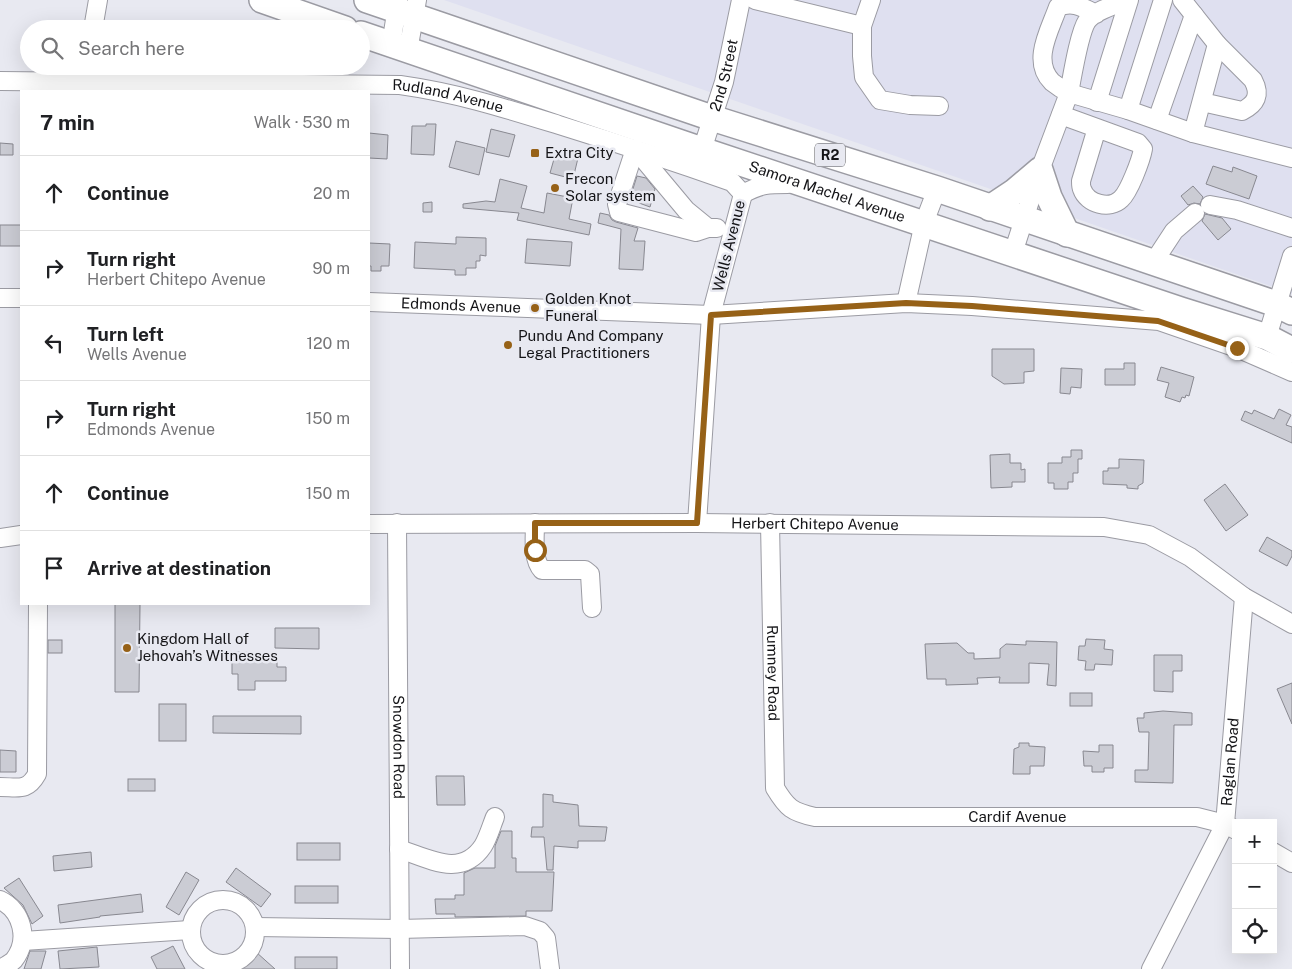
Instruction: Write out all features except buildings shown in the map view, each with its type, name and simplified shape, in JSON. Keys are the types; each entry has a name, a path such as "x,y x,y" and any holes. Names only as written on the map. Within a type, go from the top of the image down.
{"highway":[{"path":"262,0 319,20"},
{"name":"R2","path":"367,0 406,6 712,118 937,189 1284,308"},
{"name":"Samora Machel Avenue","path":"370,37 803,184 1267,337 1292,350"},
{"path":"990,208 1014,192 1040,170 1055,210 1067,234"}],"street":[{"path":"95,20 98,0"},
{"name":"2nd Street","path":"702,150 724,82 741,0"},
{"path":"755,0 862,26"},
{"path":"870,0 862,26 864,77 880,100 910,105 939,106"},
{"path":"1013,253 1040,170 1062,115 1087,22 1096,14 1129,0"},
{"path":"1097,102 1129,0"},
{"path":"1128,110 1163,0"},
{"path":"1182,0 1217,44 1253,80 1256,86 1256,97 1252,106 1242,111 1202,102"},
{"path":"1096,14 1077,4 1064,5 1058,8 1042,52 1042,66 1051,81 1069,93 1128,110 1194,133 1292,158"},
{"path":"399,48 406,6"},
{"path":"1157,120 1194,15"},
{"path":"1194,133 1217,44"},
{"name":"Rudland Avenue","path":"0,82 85,75 214,88 400,86 438,90 478,100 635,149 738,188"},
{"path":"1062,115 1097,128"},
{"path":"635,149 686,210 708,228"},
{"path":"635,149 616,204 619,212 696,232 708,228 733,229"},
{"path":"738,188 803,184"},
{"name":"Wells Avenue","path":"697,523 711,315 722,279 733,229 738,188"},
{"path":"906,303 924,223 937,189"},
{"path":"1153,263 1174,230 1203,209 1237,210 1292,228"},
{"path":"1267,337 1284,308 1292,256"},
{"path":"0,298 20,298"},
{"name":"Edmonds Avenue","path":"370,302 711,315 906,303 972,306 1158,321 1237,348 1292,372"},
{"name":"Snowdon Road","path":"397,523 400,969"},
{"path":"535,523 535,550 539,566 542,570 585,570 590,574 592,608"},
{"name":"Herbert Chitepo Avenue","path":"370,524 770,523 1104,527 1149,535 1190,557 1244,596 1292,624"},
{"name":"Rumney Road","path":"770,523 775,788 785,804 797,813"},
{"path":"0,538 20,535"},
{"name":"Raglan Road","path":"1151,969 1230,827 1244,596"},
{"path":"0,787 25,788 37,774 38,605"},
{"name":"Cardif Avenue","path":"797,813 815,817 1197,817 1230,827"},
{"path":"399,849 449,865 460,864 472,860 484,846 495,818"},
{"path":"1277,854 1292,862"},
{"path":"0,900 9,904 21,921 23,941 14,960 1,969"},
{"path":"231,900 247,910 255,928 253,945 241,959 224,964 207,960 200,954 194,948 190,930 196,912 212,901 231,900"},
{"path":"255,928 399,929 525,926 540,931 546,938 550,969"},
{"path":"23,941 190,930"}],"shaded area":[{"path":"444,0 1292,0 1292,294 1291,293"}],"place":[{"name":"Extra City","path":"535,153"},
{"name":"Frecon Solar system","path":"555,188"},
{"name":"Golden Knot Funeral","path":"535,308"},
{"name":"Pundu And Company Legal Practitioners","path":"508,345"},
{"name":"Kingdom Hall of Jehovah’s Witnesses","path":"127,648"}],"route":[{"path":"535,550 535,523 697,523 711,315 906,303 972,306 1158,321 1237,348"}]}
